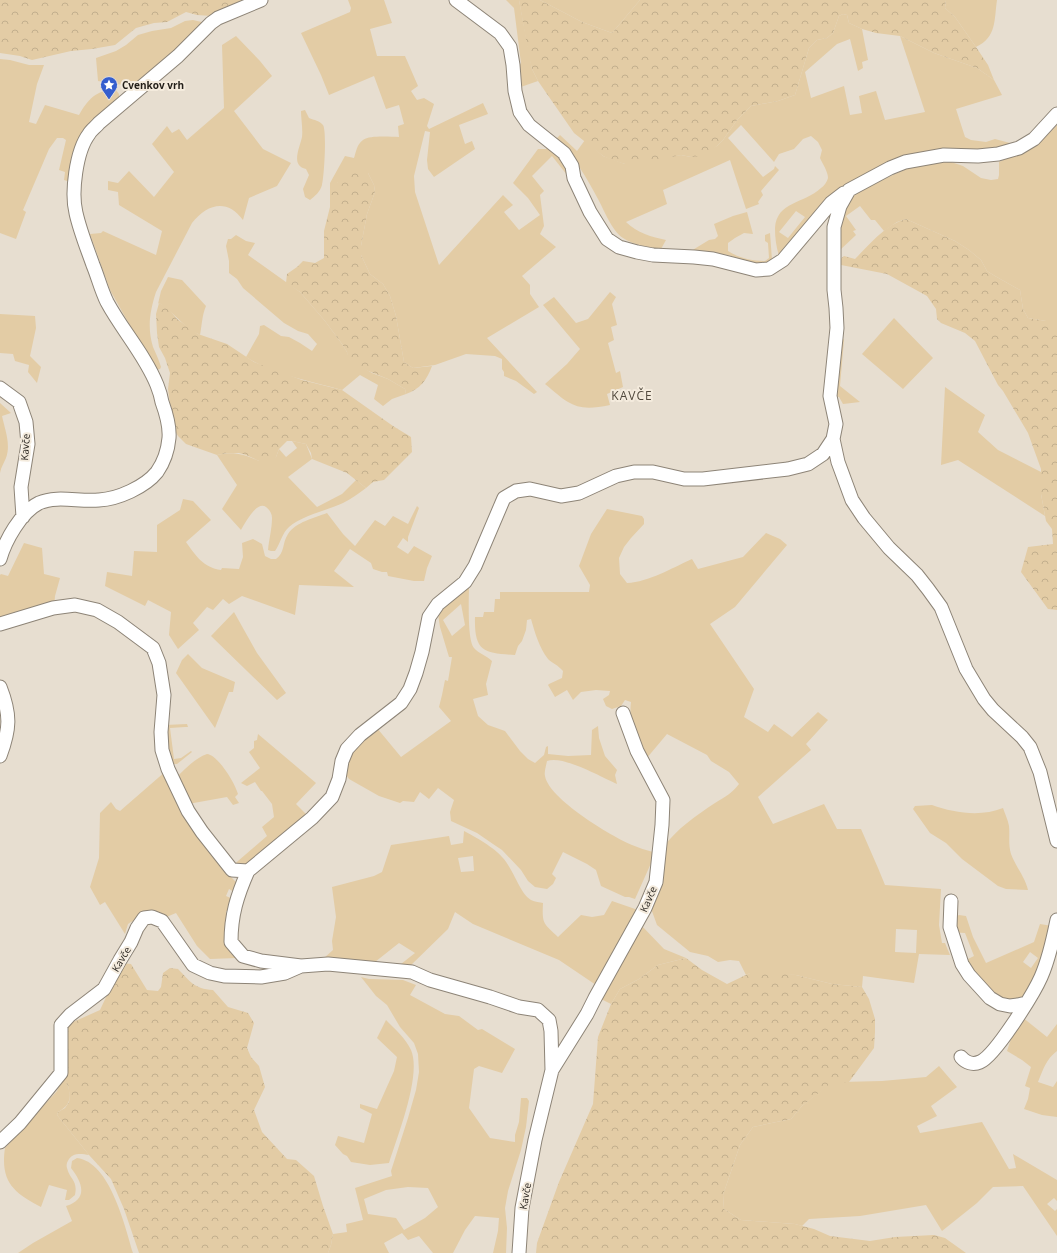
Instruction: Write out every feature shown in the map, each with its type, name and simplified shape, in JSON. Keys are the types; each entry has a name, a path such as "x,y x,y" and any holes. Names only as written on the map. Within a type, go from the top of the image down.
{"street":[{"path":"0,559 13,529 32,508 39,503 60,499 98,500 124,495 157,472 162,464 166,454 169,437 167,416 157,385 107,301 83,238 76,212 74,195 76,167 88,135 178,56 211,23 218,18 261,0"},
{"path":"456,0 500,33 510,47 515,91 520,112 529,125 564,154 572,166 574,178 590,212 607,240 619,247 637,252 653,255 713,259 756,270 769,269 783,260 831,203 849,190 890,168 905,162 944,155 978,156 998,154 1019,148 1034,139 1057,114"},
{"path":"849,190 840,206 834,227 834,290 836,328 830,396 836,424 834,439 838,462 852,500 869,524 917,575 941,607 966,669 984,699 1030,747 1040,772 1057,841"},
{"name":"Kavče","path":"0,388 19,402 26,422 28,444 21,487 23,517"},
{"path":"0,624 53,608 75,605 97,610 118,622 153,648 159,663 164,695 161,732 162,750 168,769 188,811 202,832 232,870 248,871 312,818 332,797 339,779 342,761 347,749 360,735 401,703 410,689 416,673 429,617 438,604 465,582 475,566 504,498 516,491 530,489 561,496 580,493 616,476 634,472 653,472 684,478 703,479 788,469 808,464 823,454 834,439"},
{"path":"0,687 7,704 9,729 0,756"},
{"name":"Kavče","path":"552,1070 587,1014 594,998 645,908 656,882 663,800 637,751 623,713"},
{"name":"Kavče","path":"248,871 237,897 231,927 231,942 243,956 261,961 301,966 328,964 412,972 430,980 519,1007 538,1010 549,1020 551,1031 552,1070 522,1208 519,1253"},
{"path":"951,901 950,927 962,964 969,976 990,998 1000,1004 1010,1006 1026,1003"},
{"name":"Kavče","path":"0,1142 20,1123 61,1073 61,1025 70,1015 104,989 144,918 152,917 162,921 193,965 210,973 224,976 261,977 285,973 301,966"},
{"path":"961,1057 965,1061 972,1064 981,1062 989,1055 1008,1031 1041,977 1050,953 1057,920"}],"green space":[{"path":"0,0 248,0 211,16 197,15 186,12 167,22 154,23 136,28 115,45 71,51 32,60 20,56 0,53"},
{"path":"348,0 384,0 392,23 370,29 377,56 405,56 418,86 411,91 417,100 424,98 434,104 427,126 429,129 483,103 488,114 459,125 465,144 472,141 475,149 434,177 428,169 427,160 430,132 425,131 414,176 415,192 439,265 503,195 513,205 504,212 519,230 540,215 528,198 513,183 538,149 546,149 548,145 581,181 601,217 597,217 575,185 552,156 532,176 544,191 540,195 544,226 540,234 556,247 522,276 530,285 530,294 539,307 487,338 537,392 534,394 516,381 504,376 502,359 495,356 466,354 435,365 413,368 404,362 396,316 390,296 383,284 370,274 361,255 361,246 367,214 375,192 374,185 368,173 337,183 330,183 345,156 354,158 358,146 366,138 399,137 398,126 404,124 399,105 386,109 374,76 329,95 301,33 350,12 351,8"},
{"path":"506,0 519,0 532,69 538,81 515,89 514,76 521,63 514,8"},
{"path":"519,0 540,0 582,22 612,33 640,0 946,0 945,8 955,17 976,47 988,65 994,80 977,68 934,53 900,36 876,33 862,29 849,23 847,15 843,14 839,16 833,33 827,38 817,40 809,48 795,95 778,101 751,106 737,120 723,140 702,156 691,157 681,155 640,164 625,164 603,156 574,133 538,81 532,69 529,57"},
{"path":"540,0 640,0 612,33 582,22"},
{"path":"946,0 997,0 995,21 991,33 983,43 976,47 955,17 945,8"},
{"path":"843,14 847,15 849,23 862,29 868,60 862,62 863,68 858,71 850,39 837,44 805,72 811,98 844,86 850,115 862,113 859,96 876,91 885,120 925,112 900,36 934,53 977,68 994,80 1002,95 956,109 965,137 971,140 986,142 995,139 1010,143 1010,147 869,174 779,256 775,228 777,219 786,208 814,193 823,186 828,179 827,173 820,158 822,150 818,142 811,136 803,139 794,149 779,154 774,162 741,125 728,138 763,177 774,169 775,166 779,170 761,191 763,195 758,202 759,204 746,209 730,160 663,190 667,204 626,222 640,232 666,240 661,249 636,244 619,235 609,220 580,167 555,140 560,135 577,151 585,140 603,156 625,164 681,155 691,157 717,146 737,120 751,106 778,101 795,95 809,48 817,40 827,38 833,33 839,16","holes":["796,211 805,217 788,238 779,232"]},
{"path":"193,20 206,23 136,87 98,81 96,58 116,51 138,35 171,28 185,21"},
{"path":"236,36 272,76 234,111 263,149 291,163 277,186 249,198 243,220 237,213 230,209 224,206 217,206 204,211 192,223 156,292 152,306 150,319 151,340 161,367 160,369 156,370 110,290 90,234 101,233 103,231 156,255 162,231 119,205 118,192 108,190 108,181 118,183 129,171 154,197 174,172 152,144 167,126 172,133 179,129 187,140 224,108 222,45"},
{"path":"0,59 29,65 44,65 37,84 29,122 36,124 45,105 79,115 86,104 98,93 116,90 119,94 119,99 97,120 70,182 64,180 65,172 59,170 66,140 63,138 57,138 49,149 23,210 26,212 16,239 0,233"},
{"path":"305,110 309,118 323,125 325,136 323,181 319,192 310,200 305,197 303,189 309,175 306,169 298,164 297,160 302,137 301,111"},
{"path":"1057,125 1057,321 1028,318 1023,309 1020,290 987,271 981,260 955,241 906,219 897,222 884,231 875,220 871,220 860,206 846,216 856,230 853,231 856,235 839,251 836,222 854,194 911,167 926,163 951,162 963,166 981,178 991,180 998,179 999,162 1038,142"},
{"path":"352,171 368,173 374,185 375,192 367,214 361,246 361,255 370,274 383,284 390,296 396,316 404,362 413,368 432,366 428,376 419,387 406,394 405,389 388,379 361,368 348,359 347,352 325,321 300,292 286,283 287,274 303,261 315,263 324,258 324,231 330,207 330,183 337,183"},
{"path":"747,212 753,234 744,233 735,238 728,243 728,251 746,259 765,261 769,258 768,243 765,241 765,235 770,233 772,260 766,263 756,264 728,255 714,253 691,253 691,251 718,236 714,224"},
{"path":"906,219 955,241 981,260 987,271 1020,290 1023,309 1028,318 1057,321 1057,610 1048,609 1021,572 1028,547 1053,544 1052,529 1046,521 1041,494 1041,469 1028,433 998,385 975,341 965,333 941,323 937,319 936,309 927,296 887,274 841,265 839,260 844,256 855,259 885,230"},
{"path":"236,235 246,241 255,243 248,255 300,292 325,321 342,344 349,359 372,373 388,379 405,389 406,394 392,399 383,406 374,399 378,385 360,375 342,390 281,373 246,357 259,334 260,326 264,325 281,336 289,337 312,351 317,344 308,334 298,331 284,323 243,288 237,279 229,273 229,261 226,246 228,239 231,239"},
{"path":"168,277 182,280 206,306 200,335 194,332 159,303 158,304 161,291"},
{"path":"610,292 616,297 612,304 617,325 611,327 614,340 608,343 616,373 620,371 623,387 607,394 610,405 589,408 581,407 568,402 545,384 567,364 580,349 543,305 554,297 576,323 588,319"},
{"path":"159,303 168,308 177,319 198,334 227,344 254,362 302,380 342,390 411,437 412,452 384,480 373,482 366,488 347,473 312,459 311,453 306,444 287,441 279,449 276,457 270,462 259,461 239,453 217,455 186,444 173,428 168,389 170,373 165,358 159,347 157,333 156,314"},
{"path":"0,314 35,316 36,328 30,356 41,367 37,383 28,372 29,365 15,361 13,354 0,353"},
{"path":"894,318 933,358 903,389 862,354"},
{"path":"840,335 844,340 840,386 860,402 843,404 839,397 834,396"},
{"path":"945,387 985,415 978,432 998,450 1041,472 1041,494 1045,516 958,460 941,465"},
{"path":"0,403 11,413 2,416 8,448 0,473"},
{"path":"292,441 306,444 312,459 288,477 317,507 342,494 356,480 366,488 343,503 307,516 294,523 285,532 275,551 271,551 268,550 272,517 266,507 263,506 255,509 241,530 222,509 237,485 217,455 228,453 238,454 259,461 276,457 279,449 286,457 297,448"},
{"path":"183,499 193,501 211,520 186,542 200,560 215,569 239,569 243,557 242,543 253,539 262,544 265,556 271,559 276,559 281,554 286,537 291,530 306,521 327,513 343,534 355,546 375,520 385,526 393,516 408,524 417,506 419,508 408,537 408,542 403,538 397,547 408,554 414,546 432,556 424,581 414,581 388,576 387,572 373,569 371,563 350,549 334,571 354,587 299,585 295,615 242,596 229,604 223,599 213,610 207,607 193,623 199,630 178,649 169,635 171,612 148,600 145,606 105,586 107,572 132,576 134,551 157,552 157,525 180,510"},
{"path":"607,509 642,516 644,519 644,524 624,547 619,558 620,574 627,583 644,580 692,559 698,569 743,557 766,533 780,539 787,545 735,607 710,624 754,689 744,717 768,732 774,724 792,737 818,712 828,720 806,744 811,750 758,797 773,824 824,804 837,829 861,829 885,885 941,889 939,925 942,943 945,943 950,955 919,954 914,983 863,976 862,987 832,984 796,975 750,973 746,975 739,961 730,960 718,962 708,956 690,952 657,925 649,903 663,848 668,841 687,823 728,795 739,784 729,772 711,761 707,755 667,734 646,759 632,724 630,710 631,702 625,700 621,706 612,709 606,706 603,699 609,695 610,691 596,690 581,692 573,700 567,690 555,697 548,685 562,678 563,671 548,659 542,650 531,619 527,620 526,630 515,655 488,651 479,644 476,637 475,617 483,617 484,612 494,612 495,599 500,599 500,592 589,592 590,585 579,566 591,534","holes":["896,929 917,930 916,953 895,952"]},
{"path":"24,543 42,548 44,574 60,578 55,596 54,608 0,624 0,575 8,576"},
{"path":"469,585 469,618 472,643 476,650 492,661 486,684 488,695 473,699 478,716 488,725 505,731 528,759 535,763 544,755 546,747 548,746 548,754 568,756 591,755 592,730 598,726 599,738 605,756 617,770 615,775 617,784 572,764 554,760 547,761 545,776 549,785 557,795 582,816 610,834 637,847 653,852 652,861 635,899 625,897 601,886 596,870 563,852 552,874 556,878 553,884 547,889 535,887 528,881 521,870 502,850 477,833 451,821 450,812 454,800 438,788 429,799 420,792 414,802 403,801 400,803 379,796 349,779 344,772 350,751 377,728 401,757 451,721 439,707 445,680 448,681 452,657 449,657 440,627 438,614","holes":["461,604 465,625 452,636 443,620"]},
{"path":"234,612 257,653 286,693 277,700 211,636"},
{"path":"188,654 202,668 235,682 233,692 229,692 215,728 176,673 182,660"},
{"path":"187,724 188,727 170,728 174,759 181,758 191,751 192,752 177,764 171,764 167,754 165,725"},
{"path":"258,734 316,783 296,804 309,817 253,866 231,867 267,836 262,827 274,817 272,804 255,782 247,786 241,783 260,768 249,752 254,748 254,741 257,740"},
{"path":"207,754 221,764 230,777 238,794 235,797 239,803 233,805 227,797 188,804 177,777 194,761"},
{"path":"166,771 208,849 219,865 236,882 236,893 229,889 226,896 233,899 230,911 226,911 226,934 230,953 237,958 210,959 197,946 176,913 164,918 153,910 140,914 135,920 128,924 125,934 105,902 100,905 90,887 99,858 100,813 111,802 116,809 120,811"},
{"path":"932,805 968,813 995,811 1003,808 1009,826 1011,854 1028,890 1006,889 998,886 962,859 946,843 930,833 913,809 915,806"},
{"path":"464,831 495,850 506,862 527,897 533,901 543,903 544,923 558,937 581,915 592,917 604,915 612,901 638,910 596,985 559,960 473,924 455,912 448,929 408,968 324,958 333,950 332,941 336,917 332,887 374,876 382,872 391,845 449,836 451,845 463,843","holes":["473,856 474,871 461,872 458,858","399,943 415,953 401,964 385,964 375,962"]},
{"path":"959,915 966,916 973,937 986,963 1034,942 1040,924 1052,926 1049,947 1022,1005 1006,1008 964,961 974,956 965,933 949,932 949,920","holes":["1030,952 1038,958 1031,968 1023,962"]},
{"path":"640,924 664,949 686,958 658,965 639,979 620,989 611,1004 601,999"},
{"path":"686,958 702,970 727,984 750,973 772,972 796,975 832,984 862,987 869,999 875,1019 874,1048 849,1082 830,1084 802,1106 791,1119 753,1127 740,1145 723,1195 724,1209 741,1220 795,1224 814,1229 830,1236 870,1241 895,1237 934,1235 945,1238 966,1253 536,1253 537,1243 559,1182 593,1104 598,1037 611,1004 620,989 639,979 658,965"},
{"path":"122,963 131,964 147,990 158,991 161,987 163,973 170,968 178,969 193,984 201,988 213,990 228,1007 248,1013 254,1023 247,1048 251,1057 259,1066 265,1087 254,1110 262,1132 287,1159 296,1160 314,1176 333,1234 328,1253 139,1253 124,1209 111,1179 89,1155 57,1115 58,1112 65,1108 69,1102 70,1096 68,1086 63,1076 63,1029 71,1023 100,1010"},
{"path":"361,977 369,979 403,980 416,985 410,995 445,1014 459,1016 478,1030 482,1029 515,1049 502,1073 479,1066 474,1069 469,1108 490,1138 515,1142 515,1135 519,1122 521,1098 527,1098 529,1101 526,1127 521,1150 508,1191 505,1208 507,1228 506,1253 493,1253 498,1231 499,1218 475,1216 465,1230 453,1253 433,1253 419,1236 408,1240 402,1233 384,1243 389,1253 328,1253 333,1234 347,1232 346,1224 363,1220 355,1188 392,1176 391,1171 416,1090 419,1072 418,1054 414,1043 400,1027 387,1005 376,996","holes":["408,1187 428,1188 438,1207 425,1218 404,1230 396,1218 368,1214 364,1199 386,1190"]},
{"path":"1022,1017 1047,1037 1057,1024 1057,1051 1047,1061 1038,1082 1053,1087 1057,1081 1057,1117 1042,1115 1024,1109 1030,1088 1025,1086 1031,1067 1007,1051 1012,1036"},
{"path":"386,1020 403,1038 411,1050 414,1061 411,1090 389,1163 370,1165 351,1162 335,1145 338,1136 364,1143 372,1114 360,1108 360,1104 377,1109 394,1071 397,1057 377,1038"},
{"path":"939,1066 957,1087 931,1106 937,1116 917,1126 920,1133 982,1122 1009,1169 1016,1168 1013,1154 1057,1180 1057,1201 1054,1198 1047,1204 1055,1211 1057,1209 1057,1236 1023,1186 993,1187 977,1203 942,1231 926,1205 860,1216 809,1219 802,1226 795,1224 741,1220 724,1209 723,1195 740,1145 753,1127 791,1119 802,1106 830,1083 882,1081 926,1077"},
{"path":"63,1076 68,1086 70,1096 67,1105 58,1112 57,1115 89,1155 76,1154 73,1155 67,1162 68,1172 75,1183 75,1195 69,1200 65,1200 67,1190 49,1185 41,1207 23,1197 11,1185 5,1170 5,1148 57,1091"},
{"path":"77,1158 89,1162 99,1171 107,1183 126,1227 133,1253 18,1253 72,1221 66,1206 73,1203 81,1195 80,1184 71,1168 72,1161"}],"place":[{"name":"Cvenkov vrh","path":"109,100"}],"district":[{"name":"KAVČE","path":"632,395"}]}
